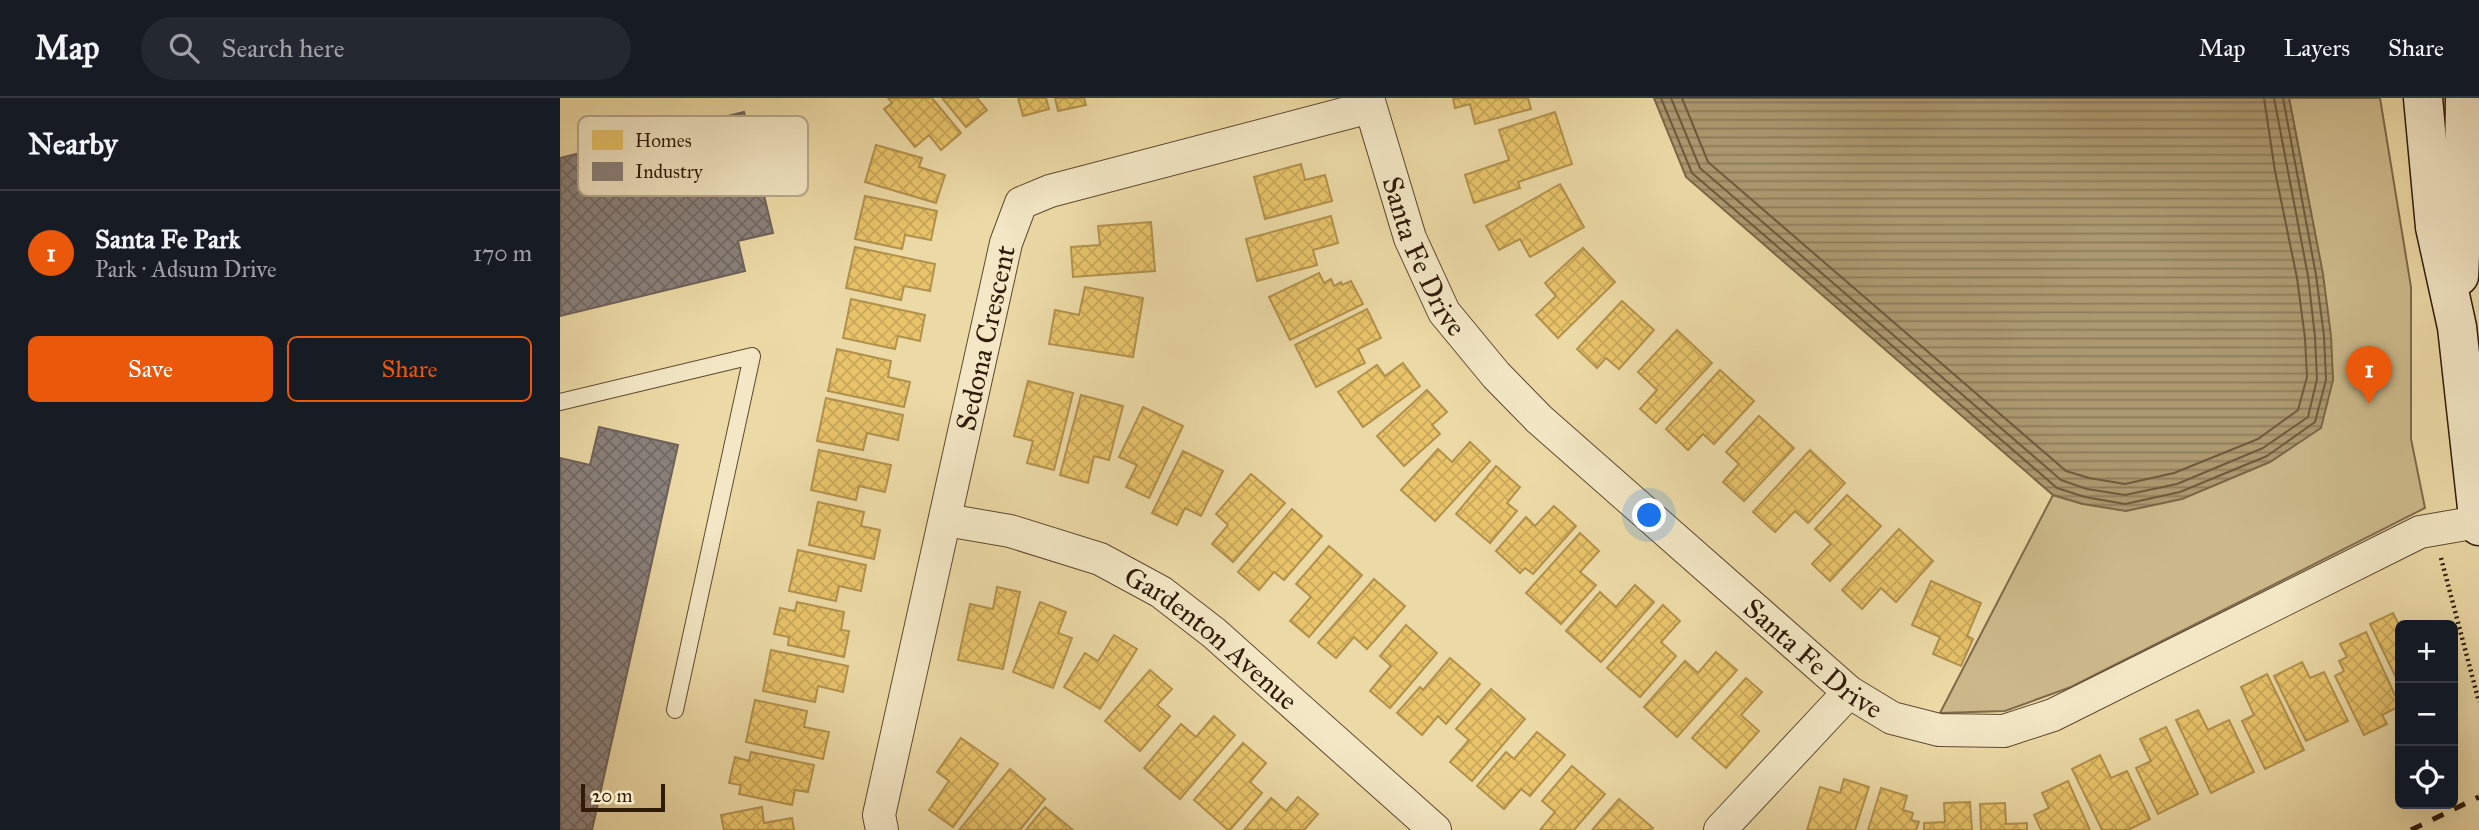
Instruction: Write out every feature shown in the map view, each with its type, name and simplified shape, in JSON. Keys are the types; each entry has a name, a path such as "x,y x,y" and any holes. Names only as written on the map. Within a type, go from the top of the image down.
{"street":[{"path":"2423,98 2435,227 2457,327 2479,524"},
{"path":"2457,327 2465,98"},
{"name":"Sedona Crescent","path":"881,830 879,815 1006,243 1021,203 1050,191 1369,102"},
{"name":"Santa Fe Drive","path":"1369,102 1410,238 1444,312 1496,375 1539,419 1849,692 1892,718 1939,730 2004,732 2053,715 2420,532 2479,524"},
{"name":"Gardenton Avenue","path":"946,520 1010,531 1100,559 1161,592 1214,633 1436,830"},
{"path":"1720,830 1849,692"}],"lane":[{"path":"560,402 752,356 675,710"}],"path":[{"path":"2435,530 2479,702"}],"shaded area":[{"path":"2289,98 2380,98 2411,287 2411,439 2425,508 2071,687 2005,711 1940,713 2053,495 2083,504 2333,380 2321,274"}],"water":[{"path":"1654,98 2289,98 2323,274 2331,336 2333,380 2321,428 2270,462 2182,499 2126,511 2083,504 2053,495 1686,177"}],"building: Homes":[{"path":"888,98 932,98 961,133 941,150 929,135 915,147 884,109 892,103"},
{"path":"942,98 977,98 987,110 966,127"},
{"path":"1018,98 1046,98 1049,109 1023,116"},
{"path":"1055,98 1084,98 1086,105 1058,111"},
{"path":"1453,98 1528,98 1531,109 1475,124 1470,104 1455,108"},
{"path":"1555,112 1572,164 1518,182 1520,188 1474,203 1465,175 1509,160 1499,130"},
{"path":"876,145 922,158 919,167 945,175 936,203 865,182"},
{"path":"1301,164 1305,180 1325,175 1332,201 1265,219 1254,177"},
{"path":"1560,184 1584,227 1530,257 1520,239 1499,250 1486,226"},
{"path":"865,196 937,211 931,240 905,235 902,249 855,239"},
{"path":"1331,216 1338,243 1313,250 1317,265 1257,281 1246,239"},
{"path":"1151,222 1155,271 1073,277 1071,247 1100,245 1098,226"},
{"path":"855,247 935,264 930,291 904,286 901,300 846,288"},
{"path":"1583,248 1615,282 1558,338 1536,315 1556,296 1545,283"},
{"path":"1319,273 1324,283 1331,279 1334,286 1351,281 1363,304 1290,340 1269,297"},
{"path":"1085,287 1143,298 1133,357 1049,344 1055,310 1079,315"},
{"path":"851,299 925,315 920,341 898,336 895,349 843,338"},
{"path":"1622,301 1654,330 1619,369 1606,358 1597,368 1577,349"},
{"path":"1367,309 1381,338 1358,349 1365,363 1316,387 1295,345"},
{"path":"1677,330 1712,363 1656,423 1640,409 1657,390 1638,372"},
{"path":"837,349 891,361 888,377 910,382 904,407 828,391"},
{"path":"1403,363 1420,386 1363,427 1338,392 1377,365 1385,376"},
{"path":"1720,370 1754,401 1714,444 1703,434 1688,450 1666,429"},
{"path":"1028,381 1073,393 1054,470 1027,463 1033,441 1014,436"},
{"path":"1427,390 1447,412 1432,425 1440,434 1404,466 1377,436"},
{"path":"1081,395 1123,406 1109,460 1094,456 1088,483 1060,475"},
{"path":"826,398 903,415 898,440 867,433 863,450 817,441"},
{"path":"1143,407 1183,426 1149,498 1126,487 1137,465 1119,457"},
{"path":"1759,416 1794,448 1744,501 1723,482 1739,464 1726,452"},
{"path":"1470,442 1490,461 1435,521 1401,490 1438,449 1452,462"},
{"path":"819,450 891,465 885,492 859,486 856,500 811,490"},
{"path":"1810,450 1845,483 1808,523 1795,511 1775,532 1753,512"},
{"path":"1183,451 1223,471 1201,516 1185,508 1177,525 1152,513"},
{"path":"1496,466 1520,487 1507,503 1517,511 1490,543 1456,514"},
{"path":"1251,474 1285,503 1233,562 1212,544 1228,525 1216,514"},
{"path":"1847,495 1881,526 1830,581 1812,564 1831,544 1815,529"},
{"path":"818,502 864,512 861,526 880,530 874,559 809,545"},
{"path":"1554,506 1576,526 1533,574 1525,568 1520,573 1496,551 1526,517 1535,526"},
{"path":"1292,509 1322,536 1284,580 1274,572 1259,590 1238,572"},
{"path":"1899,529 1933,561 1896,602 1881,588 1862,609 1842,590"},
{"path":"1580,533 1599,551 1580,572 1596,585 1561,624 1526,593"},
{"path":"1329,546 1362,575 1309,637 1290,621 1311,597 1296,584"},
{"path":"798,550 866,565 861,591 839,586 836,601 789,591"},
{"path":"1374,579 1405,606 1367,649 1354,637 1336,658 1318,643"},
{"path":"1931,581 1981,603 1967,636 1973,639 1961,666 1933,654 1940,637 1912,625"},
{"path":"1635,585 1654,602 1601,662 1566,631 1600,592 1616,607"},
{"path":"997,587 1020,592 1003,669 958,660 970,604 993,609"},
{"path":"797,602 844,612 841,630 849,631 844,657 788,645 789,637 774,634 780,608 795,611"},
{"path":"1040,602 1066,612 1058,633 1072,638 1053,688 1013,672"},
{"path":"1663,605 1680,621 1661,642 1676,656 1640,697 1607,668"},
{"path":"2393,613 2396,620 2395,676 2370,624"},
{"path":"1406,625 1437,653 1390,708 1370,691 1391,666 1380,656"},
{"path":"2366,632 2395,695 2395,708 2382,715 2387,724 2364,735 2335,676 2344,671 2339,661 2347,657 2340,644"},
{"path":"1114,635 1137,649 1100,709 1064,687 1085,653 1098,661"},
{"path":"771,650 848,666 843,692 818,686 815,702 763,691"},
{"path":"1716,652 1737,670 1677,737 1644,707 1685,661 1698,673"},
{"path":"1450,658 1480,684 1446,724 1438,716 1422,735 1397,713 1420,687 1423,690"},
{"path":"2302,662 2310,678 2324,672 2348,721 2306,741 2274,676"},
{"path":"1150,670 1172,689 1157,705 1170,716 1140,751 1105,721"},
{"path":"2267,674 2304,750 2265,769 2242,721 2254,715 2241,687"},
{"path":"1746,678 1762,692 1741,715 1759,731 1726,768 1692,738"},
{"path":"1491,689 1525,719 1472,781 1450,762 1469,740 1456,729"},
{"path":"755,700 807,711 804,727 829,732 823,759 746,742"},
{"path":"2198,710 2208,730 2229,720 2254,772 2211,793 2176,720"},
{"path":"1214,716 1235,735 1180,799 1144,768 1181,724 1196,737"},
{"path":"2166,727 2198,794 2158,814 2136,768 2151,761 2140,739"},
{"path":"1537,732 1565,755 1530,796 1521,789 1504,809 1477,786 1506,752 1514,759"},
{"path":"961,738 998,764 953,827 929,810 949,781 937,772"},
{"path":"1243,743 1266,763 1250,782 1262,793 1228,830 1194,800"},
{"path":"751,752 814,765 808,792 795,790 792,805 739,794 741,785 729,783 735,757 749,761"},
{"path":"2100,755 2111,778 2127,771 2150,819 2128,830 2102,830 2072,769"},
{"path":"1572,766 1605,794 1574,830 1540,830 1555,812 1542,801"},
{"path":"1010,769 1045,799 1020,830 959,830"},
{"path":"1844,779 1869,787 1855,830 1807,830 1820,787 1840,793"},
{"path":"2068,781 2090,830 2041,830 2034,815 2049,808 2042,793"},
{"path":"1881,788 1907,796 1903,810 1913,813 1911,820 1919,822 1916,830 1868,830"},
{"path":"1298,797 1318,814 1304,830 1244,830 1271,798 1286,811"},
{"path":"1619,799 1653,828 1592,830"},
{"path":"1970,802 1972,830 1924,830 1924,823 1945,822 1944,803"},
{"path":"2005,803 2006,824 2027,823 2027,830 1981,830 1980,804"},
{"path":"762,807 764,823 792,818 794,830 724,830 721,815"},
{"path":"1045,807 1073,830 1026,830"}],"building: Industry":[{"path":"744,112 745,116 728,116"},
{"path":"578,154 578,196 764,196 773,233 738,241 745,271 560,316 560,158"},
{"path":"599,427 678,445 592,830 560,830 560,458 590,465"}],"railway":[{"path":"2411,830 2479,797"}],"place":[{"name":"Santa Fe Park","path":"2369,404"}]}
